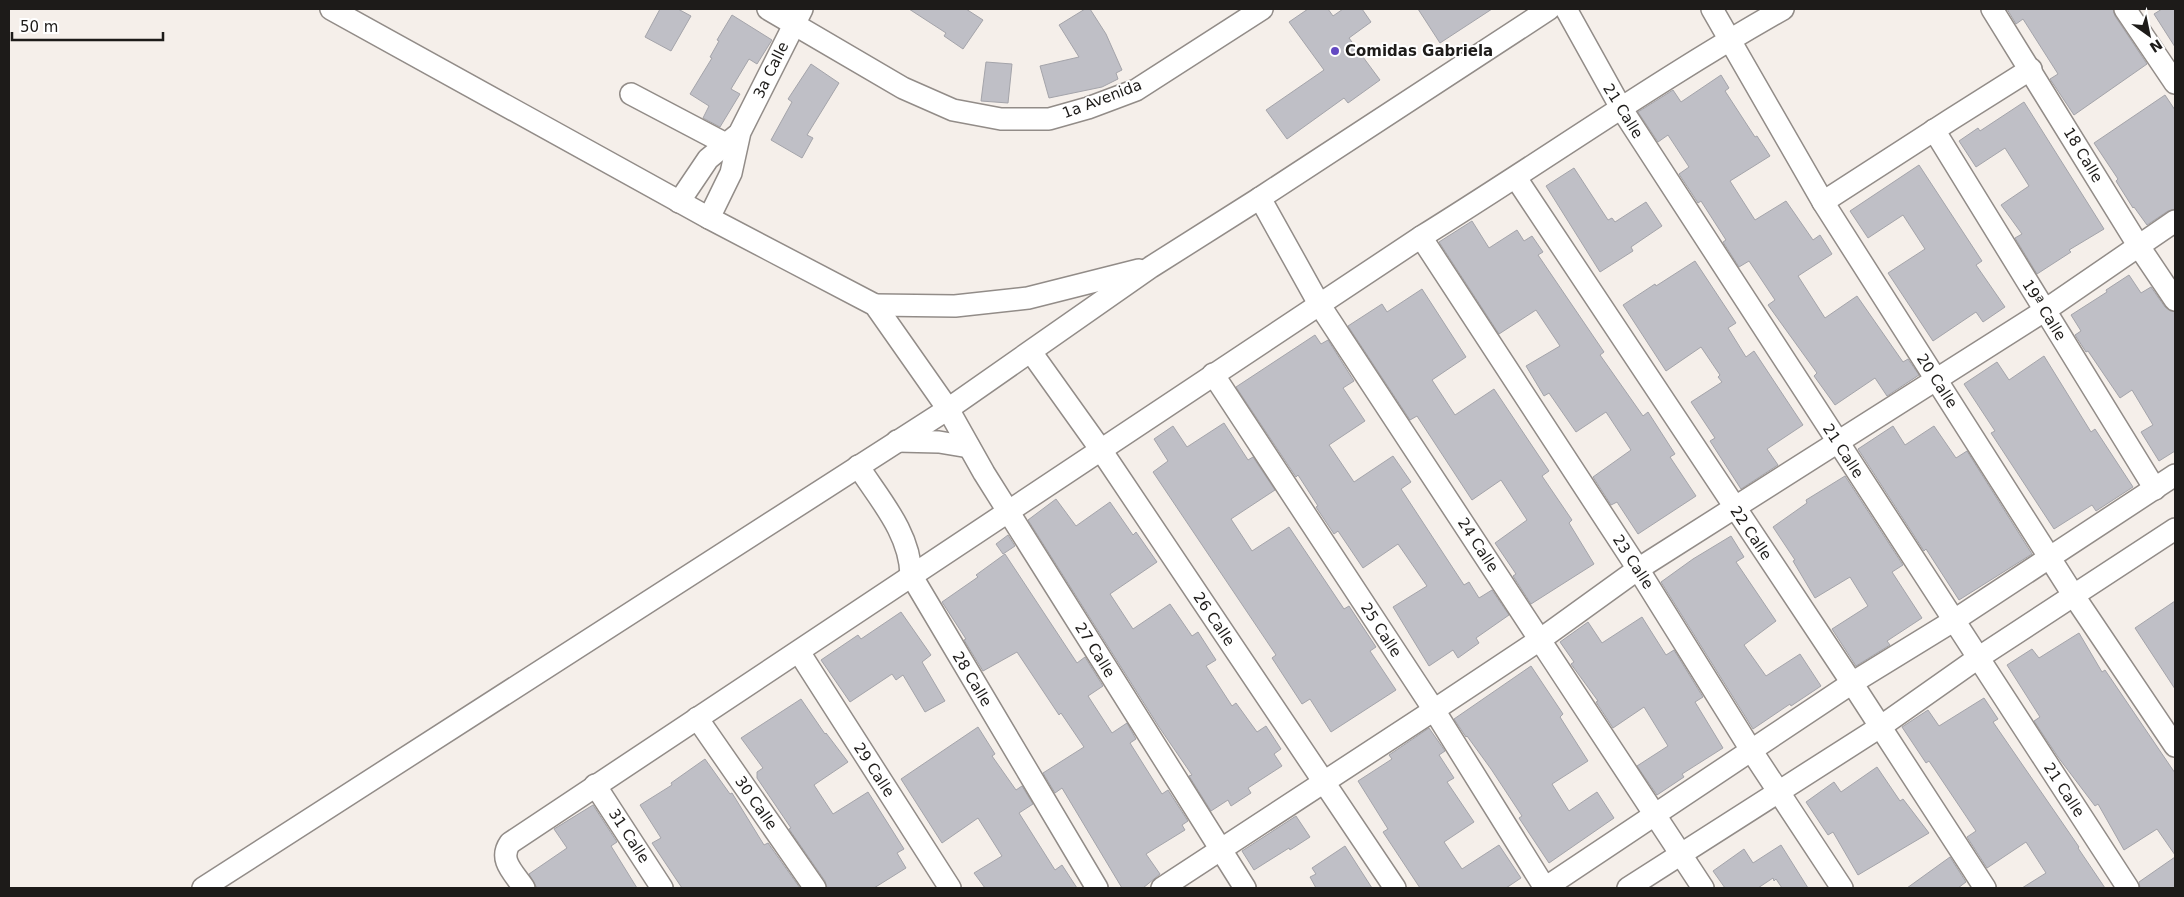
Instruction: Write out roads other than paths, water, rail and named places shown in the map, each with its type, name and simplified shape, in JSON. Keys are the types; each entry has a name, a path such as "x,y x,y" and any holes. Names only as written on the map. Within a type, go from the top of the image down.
{"street":[{"path":"331,9 708,218 875,305 955,306 1028,298 1151,266"},
{"name":"1a Avenida","path":"768,9 798,16 903,88 953,110 1001,118 1049,119 1088,108 1136,90 1262,9"},
{"path":"202,888 948,409 1151,266 1260,198 1549,9"},
{"name":"21 Calle","path":"1566,9 1621,108 2128,888"},
{"name":"20 Calle","path":"1712,9 1823,202 2051,557 2074,596 2175,744"},
{"path":"524,888 504,858 505,851 510,843 595,784 799,652 911,575 1421,237 1516,178 1621,108 1730,39 1783,9"},
{"name":"18 Calle","path":"1992,9 2138,245 2175,300"},
{"path":"2125,9 2175,83"},
{"name":"3a Calle","path":"679,202 708,158 733,138 798,16"},
{"path":"1823,202 2031,70"},
{"path":"631,94 733,138"},
{"name":"19ª Calle","path":"1934,130 2155,489"},
{"name":"3a Calle","path":"708,218 731,173 733,138"},
{"name":"22 Calle","path":"1516,178 1852,683 1985,888"},
{"name":"24 Calle","path":"1260,198 1319,304 1703,888"},
{"path":"1162,888 1540,639 1638,569 2044,311 2175,221"},
{"name":"23 Calle","path":"1421,237 1638,569 1751,750 1842,888"},
{"name":"27 Calle","path":"875,305 948,409 1008,512 1245,888"},
{"name":"26 Calle","path":"1031,352 1101,450 1395,888"},
{"name":"25 Calle","path":"1213,374 1434,710 1545,888"},
{"path":"897,442 939,442 969,447"},
{"name":"28 Calle","path":"858,466 890,513 906,544 911,575 1097,888"},
{"path":"1545,888 1656,816 1852,683 1953,621 2175,475"},
{"path":"1628,888 1880,727 1978,658 2175,529"},
{"name":"29 Calle","path":"799,652 950,888"},
{"name":"30 Calle","path":"697,718 815,888"},
{"name":"31 Calle","path":"595,784 662,888"}],"place":[{"name":"Comidas Gabriela","path":"1335,51"}]}
